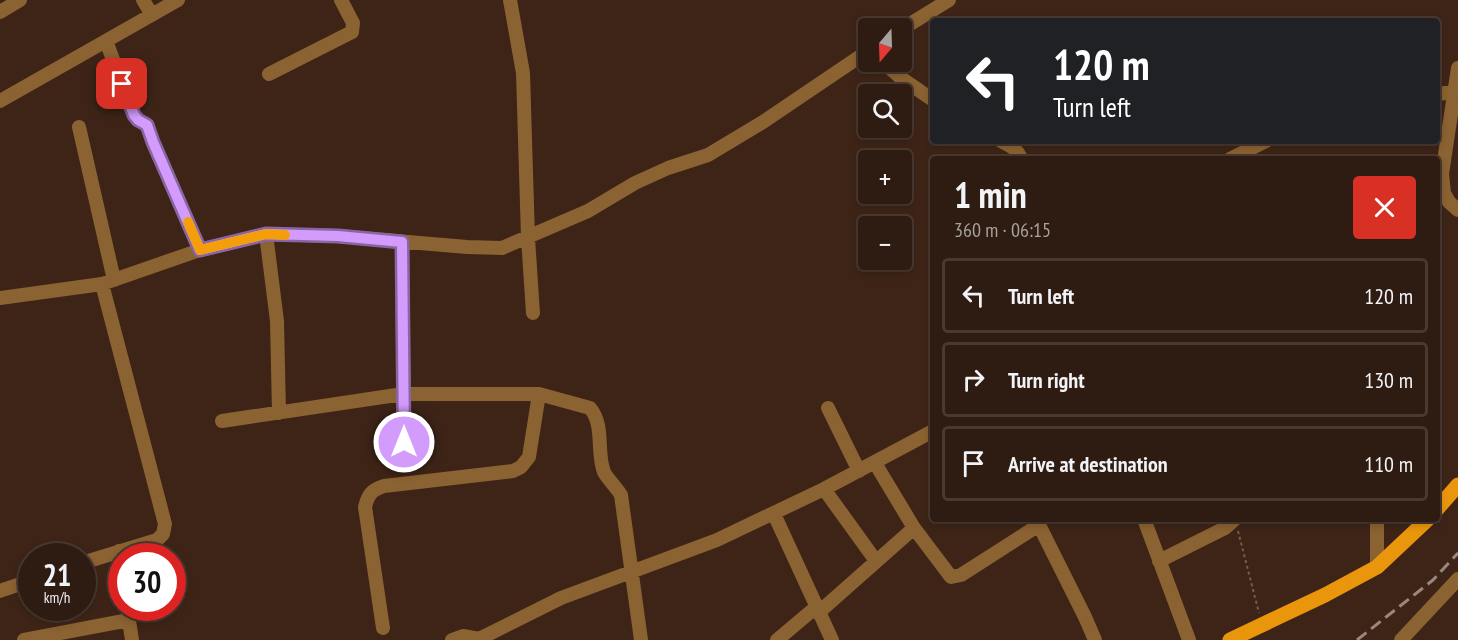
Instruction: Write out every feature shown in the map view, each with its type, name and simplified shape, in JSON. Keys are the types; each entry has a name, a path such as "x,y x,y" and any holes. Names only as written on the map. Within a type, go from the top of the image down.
{"main road":[{"path":"1440,506 1458,485"},
{"path":"1230,640 1325,596 1377,567 1425,522"}],"street":[{"path":"0,12 20,0"},
{"path":"143,0 152,15"},
{"path":"0,101 178,0"},
{"path":"269,74 352,33 353,23 341,0"},
{"path":"510,0 523,73 528,238 533,313"},
{"path":"912,23 950,0"},
{"path":"106,42 134,115 149,129 200,250"},
{"path":"0,298 108,281 200,250 266,234 338,236 502,248 588,211 635,183 668,168 708,155 763,122 858,58"},
{"path":"1458,68 1442,174 1442,188 1449,202 1458,210"},
{"path":"894,72 930,98"},
{"path":"1440,94 1454,92"},
{"path":"79,127 108,281 165,524 163,534 149,543"},
{"path":"1007,144 1019,156"},
{"path":"1236,156 1260,144"},
{"path":"266,234 277,321 279,413"},
{"path":"402,242 404,442"},
{"path":"222,421 403,394 539,394 590,408 598,421 604,473 615,483 621,495 641,640"},
{"path":"383,628 365,507 368,496 373,490 384,486 513,471 521,467 529,457 539,394"},
{"path":"828,408 859,471"},
{"path":"452,640 463,636 480,639 561,598 717,540 824,489 930,433"},
{"path":"875,463 914,528 951,578 961,575 1037,522 1095,640"},
{"path":"824,489 876,561"},
{"path":"774,514 832,640"},
{"path":"1145,522 1189,640"},
{"path":"1159,561 1225,528 1232,522"},
{"path":"1377,522 1377,567"},
{"path":"777,640 817,610 914,528"},
{"path":"1401,640 1458,579"},
{"path":"0,591 18,585"},
{"path":"24,640 108,619"},
{"path":"129,621 132,640"}],"path":[{"path":"1236,522 1262,626"}],"railway":[{"path":"1357,640 1433,580 1458,553"}],"slow traffic":[{"path":"188,222 200,250 266,234 285,235"}],"route":[{"path":"122,84 134,115 149,129 200,250 266,234 338,236 402,242 404,442"}]}
